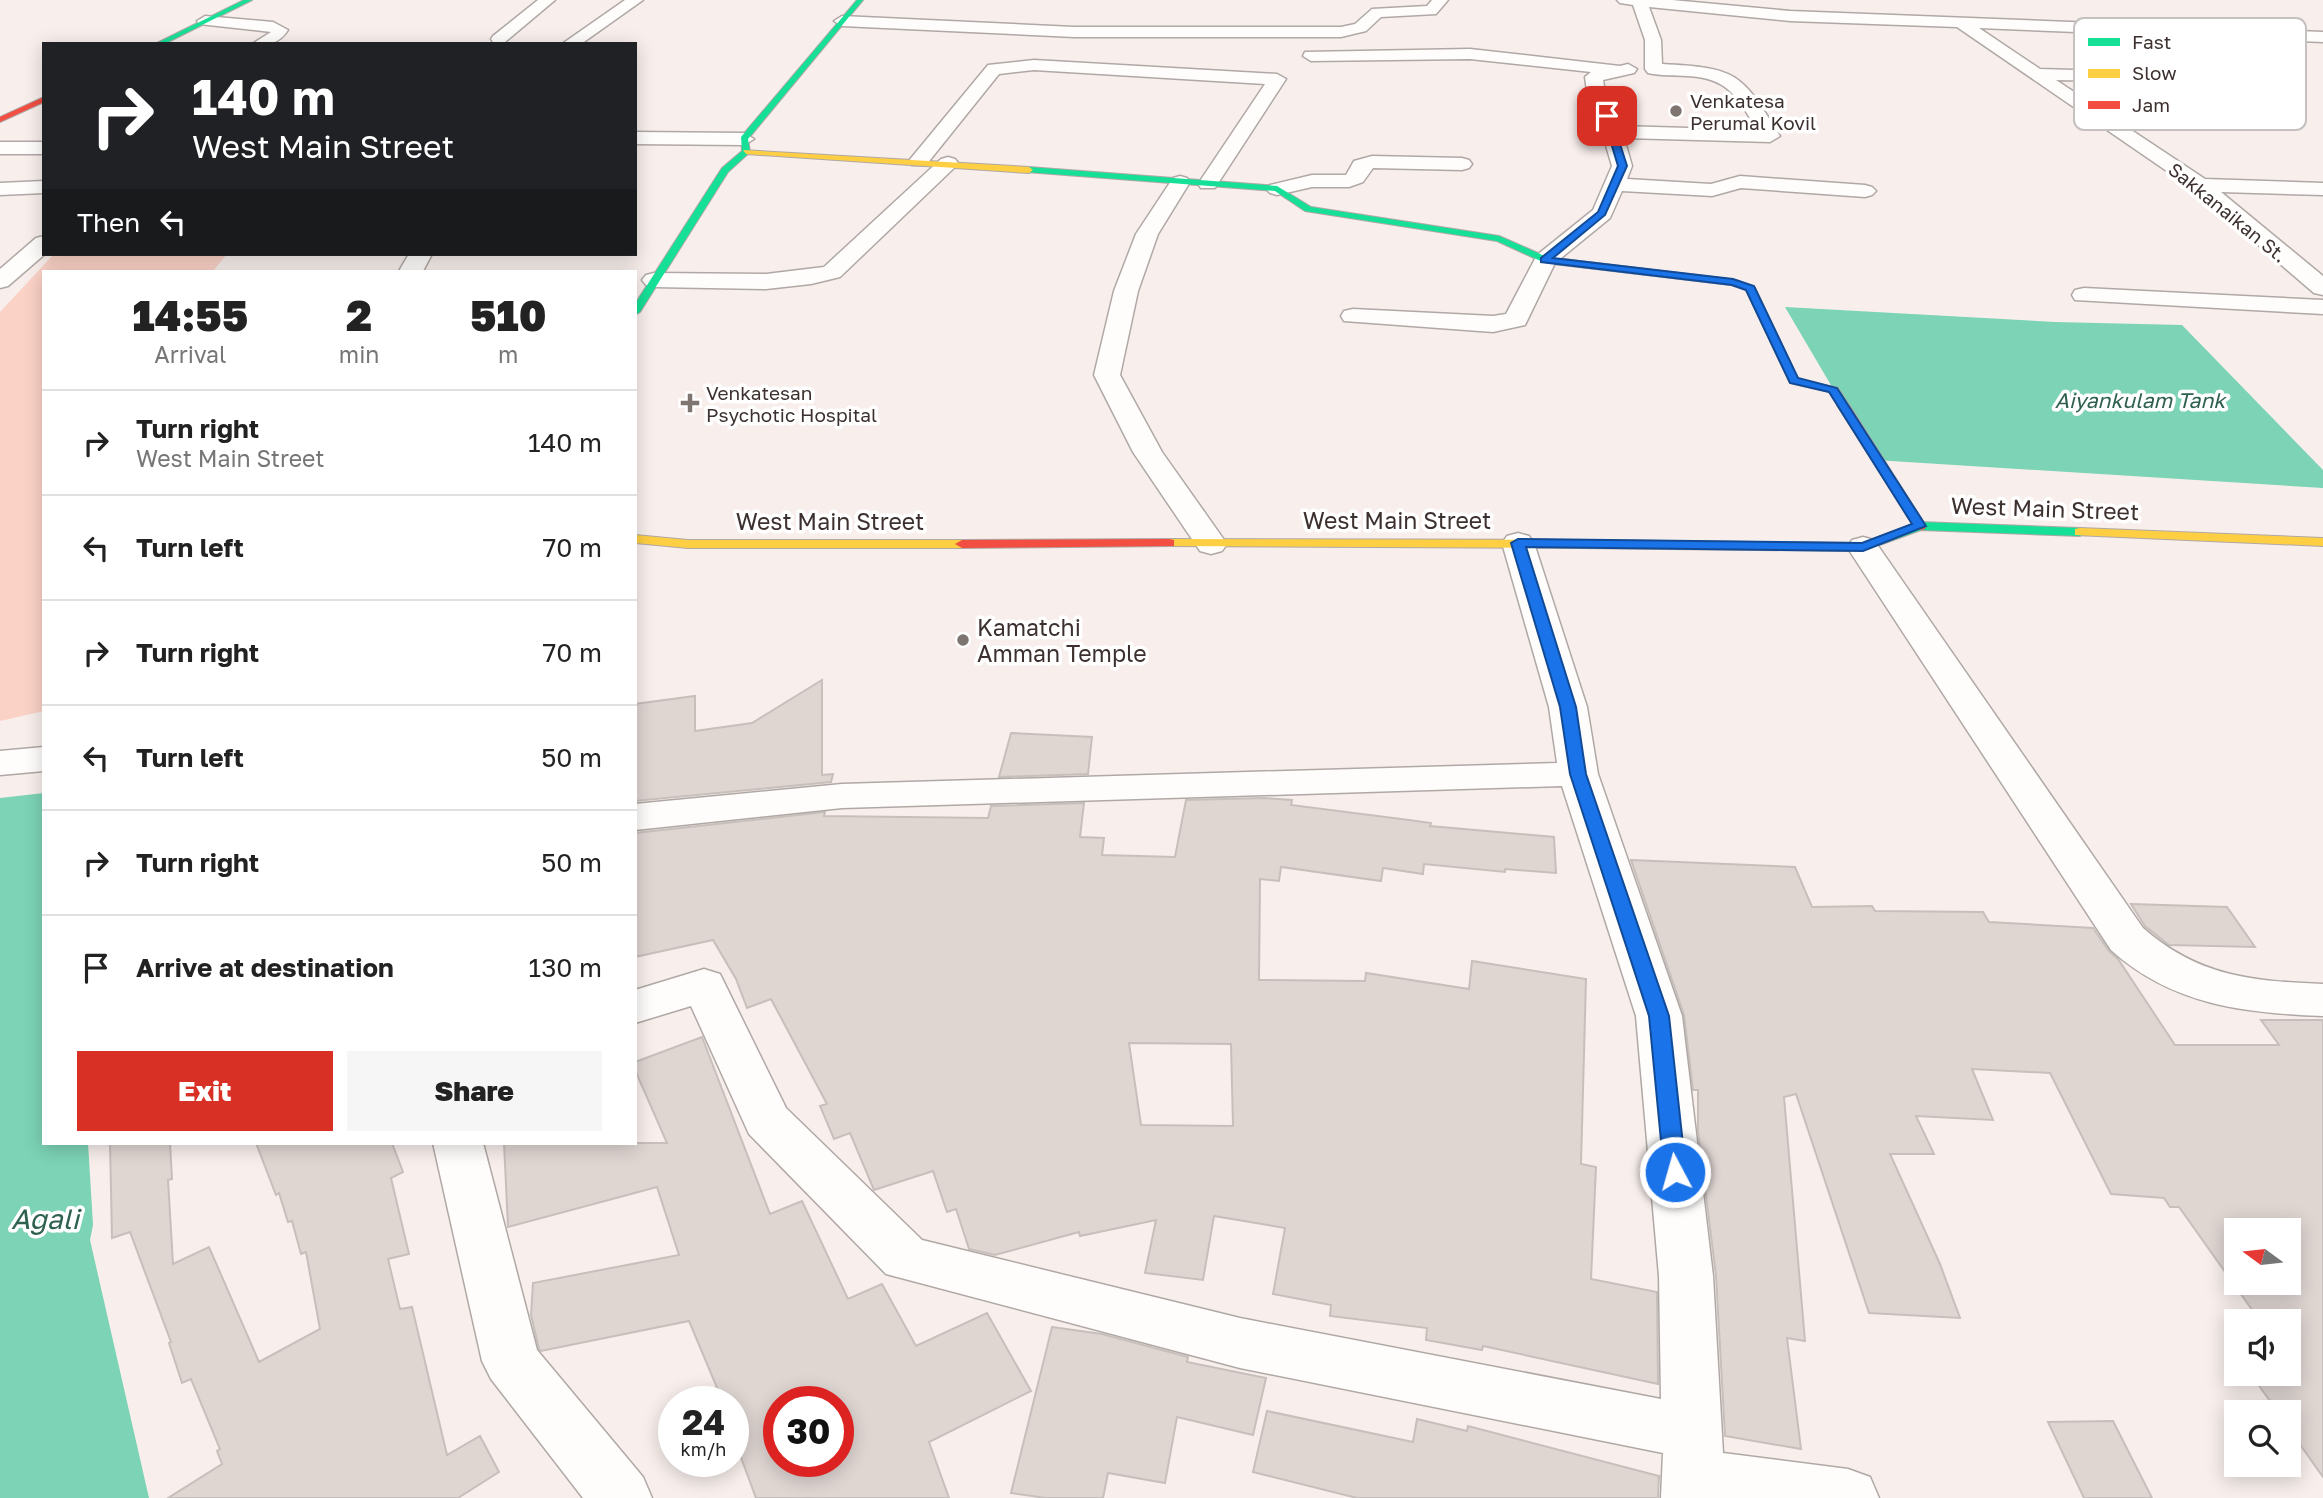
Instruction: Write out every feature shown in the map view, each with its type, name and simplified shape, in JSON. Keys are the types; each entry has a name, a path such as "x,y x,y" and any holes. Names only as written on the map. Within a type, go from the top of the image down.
{"street":[{"path":"162,42 249,0"},
{"path":"499,39 547,0"},
{"path":"573,42 635,0"},
{"path":"637,309 725,170 860,0"},
{"path":"842,22 1074,32 1341,32 1360,28 1377,12 1431,11 1440,0"},
{"path":"1625,0 1790,16 2074,27"},
{"path":"1639,0 1653,40 1654,69"},
{"path":"1885,5 1908,20"},
{"path":"205,21 280,30 275,37 264,42"},
{"name":"Sakkanaikan St.","path":"1958,22 2074,99"},
{"path":"1208,184 1292,60 1471,54 1617,69 1709,74 1727,78 1753,108 1792,186"},
{"path":"919,161 994,69 1046,65 1278,79"},
{"path":"1353,316 1507,323 1521,316 1545,260 1602,213 1622,166 1607,116 1592,90 1594,77 1617,69"},
{"path":"2038,74 2074,75"},
{"path":"0,120 42,100"},
{"name":"Sakkanaikan St.","path":"2120,130 2200,185 2323,288"},
{"path":"1612,132 1776,152"},
{"path":"637,138 1278,189 1312,181 1349,181 1356,178 1361,165 1372,163 1462,164"},
{"path":"0,148 37,148"},
{"path":"0,173 37,148"},
{"path":"654,280 787,280 811,278 832,272 948,163"},
{"path":"1180,182 1147,233 1126,291 1107,375 1148,452 1211,544"},
{"path":"1614,184 1712,190 1734,183 1864,191"},
{"path":"2200,185 2323,189"},
{"path":"0,189 42,187"},
{"path":"1278,189 1308,209 1499,239 1545,260 1733,282 1750,288 1794,381 1833,390 1920,526"},
{"path":"0,281 42,245"},
{"path":"2084,295 2323,307"},
{"name":"West Main Street","path":"637,539 688,544 1518,543 1863,547 1920,526 2323,542"},
{"path":"1518,543 1568,707 1578,774 1659,1016 1686,1276 1693,1469"},
{"path":"1863,547 2126,939 2142,956 2182,978 2223,990 2271,998 2323,1000"},
{"path":"0,763 42,759"},
{"path":"637,817 842,796 1578,774"},
{"path":"637,1006 704,985 767,1120 905,1258 1240,1343 1693,1469 1848,1498"},
{"path":"458,1145 511,1361 621,1498"}],"shaded area":[{"path":"52,256 225,256 214,270 42,270 42,711 0,721 0,312"}],"water":[{"name":"Aiyankulam Tank","path":"1785,307 2055,322 2182,325 2323,470 2323,488 1875,460"},
{"name":"Agali","path":"42,793 42,1145 88,1145 93,1225 90,1240 149,1498 0,1498 0,798"}],"building":[{"path":"822,680 822,775 833,774 831,782 637,801 637,704 695,696 695,731 752,723"},
{"path":"1011,733 1092,737 1088,774 999,777"},
{"path":"1186,800 1292,800 1291,805 1431,823 1430,826 1554,837 1556,873 1505,869 1505,872 1424,864 1423,874 1383,868 1381,881 1281,867 1279,881 1260,879 1259,980 1365,981 1366,973 1469,989 1472,961 1586,979 1581,1164 1596,1167 1591,1279 1657,1292 1658,1384 1483,1346 1482,1350 1426,1340 1427,1328 1330,1316 1331,1305 1273,1294 1285,1228 1214,1216 1203,1280 1145,1273 1156,1220 1080,1236 1079,1232 995,1255 969,1249 956,1209 947,1212 933,1171 874,1190 850,1133 834,1139 820,1106 827,1104 771,999 747,1008 736,979 713,940 637,957 637,833 825,812 824,816 988,818 991,806 1084,803 1080,837 1104,838 1102,855 1175,857","holes":["1129,1043 1231,1044 1233,1126 1141,1125"]},
{"path":"1631,860 1795,867 1812,907 1872,906 1875,911 1983,912 1989,922 2093,928 2118,959 2175,1045 2279,1045 2261,1020 2323,1020 2323,1477 2301,1446 2301,1400 2269,1400 2259,1386 2301,1386 2301,1309 2251,1309 2242,1295 2301,1295 2301,1218 2224,1218 2224,1270 2179,1207 2170,1207 2164,1198 2111,1194 2050,1073 1972,1069 1993,1120 1916,1116 1934,1154 1890,1154 1940,1264 1960,1318 1869,1313 1796,1094 1784,1097 1805,1341 1787,1338 1801,1449 1725,1436 1716,1276 1698,1131 1698,1090 1693,1090 1684,1015"},
{"path":"2131,904 2227,907 2255,947 2169,945 2145,926"},
{"path":"702,1037 770,1214 802,1201 848,1299 882,1284 916,1346 987,1313 1031,1391 929,1442 949,1498 756,1498 748,1477 749,1386 716,1386 689,1321 541,1351 539,1349 531,1315 533,1283 679,1255 657,1187 508,1227 504,1145 667,1143 637,1075 637,1061"},
{"path":"110,1145 170,1145 172,1179 168,1180 173,1264 209,1247 259,1362 320,1329 306,1252 301,1254 292,1221 288,1222 279,1193 276,1195 257,1145 393,1145 403,1172 391,1178 409,1254 388,1259 400,1309 412,1307 447,1455 480,1436 499,1472 458,1498 168,1498 222,1464 217,1451 220,1449 191,1379 182,1383 169,1343 171,1342 130,1232 112,1238"},
{"path":"1052,1327 1102,1334 1188,1357 1187,1362 1266,1378 1253,1435 1177,1417 1165,1483 1108,1473 1103,1498 1046,1498 1011,1493"},
{"path":"1267,1411 1413,1442 1417,1419 1467,1431 1468,1426 1659,1476 1658,1498 1357,1498 1253,1472"},
{"path":"2113,1421 2152,1498 2084,1498 2048,1422"}],"traffic: fast":[{"path":"162,42 249,0"},
{"path":"637,309 725,170 746,152 744,139 860,0"},
{"path":"1029,170 1277,189 1308,209 1499,239 1545,260 1733,282 1750,288 1794,381 1834,390 1843,405"},
{"path":"1578,544 1863,547 1920,526 2080,532"}],"traffic: slow":[{"path":"746,152 1029,170"},
{"path":"2080,532 2323,542"},
{"path":"637,539 688,544 962,544"},
{"path":"1169,543 1578,544"}],"traffic: jam":[{"path":"0,120 42,100"},
{"path":"1843,405 1920,526"},
{"path":"962,544 1169,543"}],"place":[{"name":"Venkatesa Perumal Kovil","path":"1676,111"},
{"name":"Venkatesan Psychotic Hospital","path":"690,403"},
{"name":"Kamatchi Amman Temple","path":"963,640"}],"route":[{"path":"1607,116 1622,166 1602,213 1545,260 1694,280 1733,282 1750,288 1794,381 1833,390 1920,526 1863,547 1518,543 1568,707 1578,774 1659,1016 1675,1172"}]}
